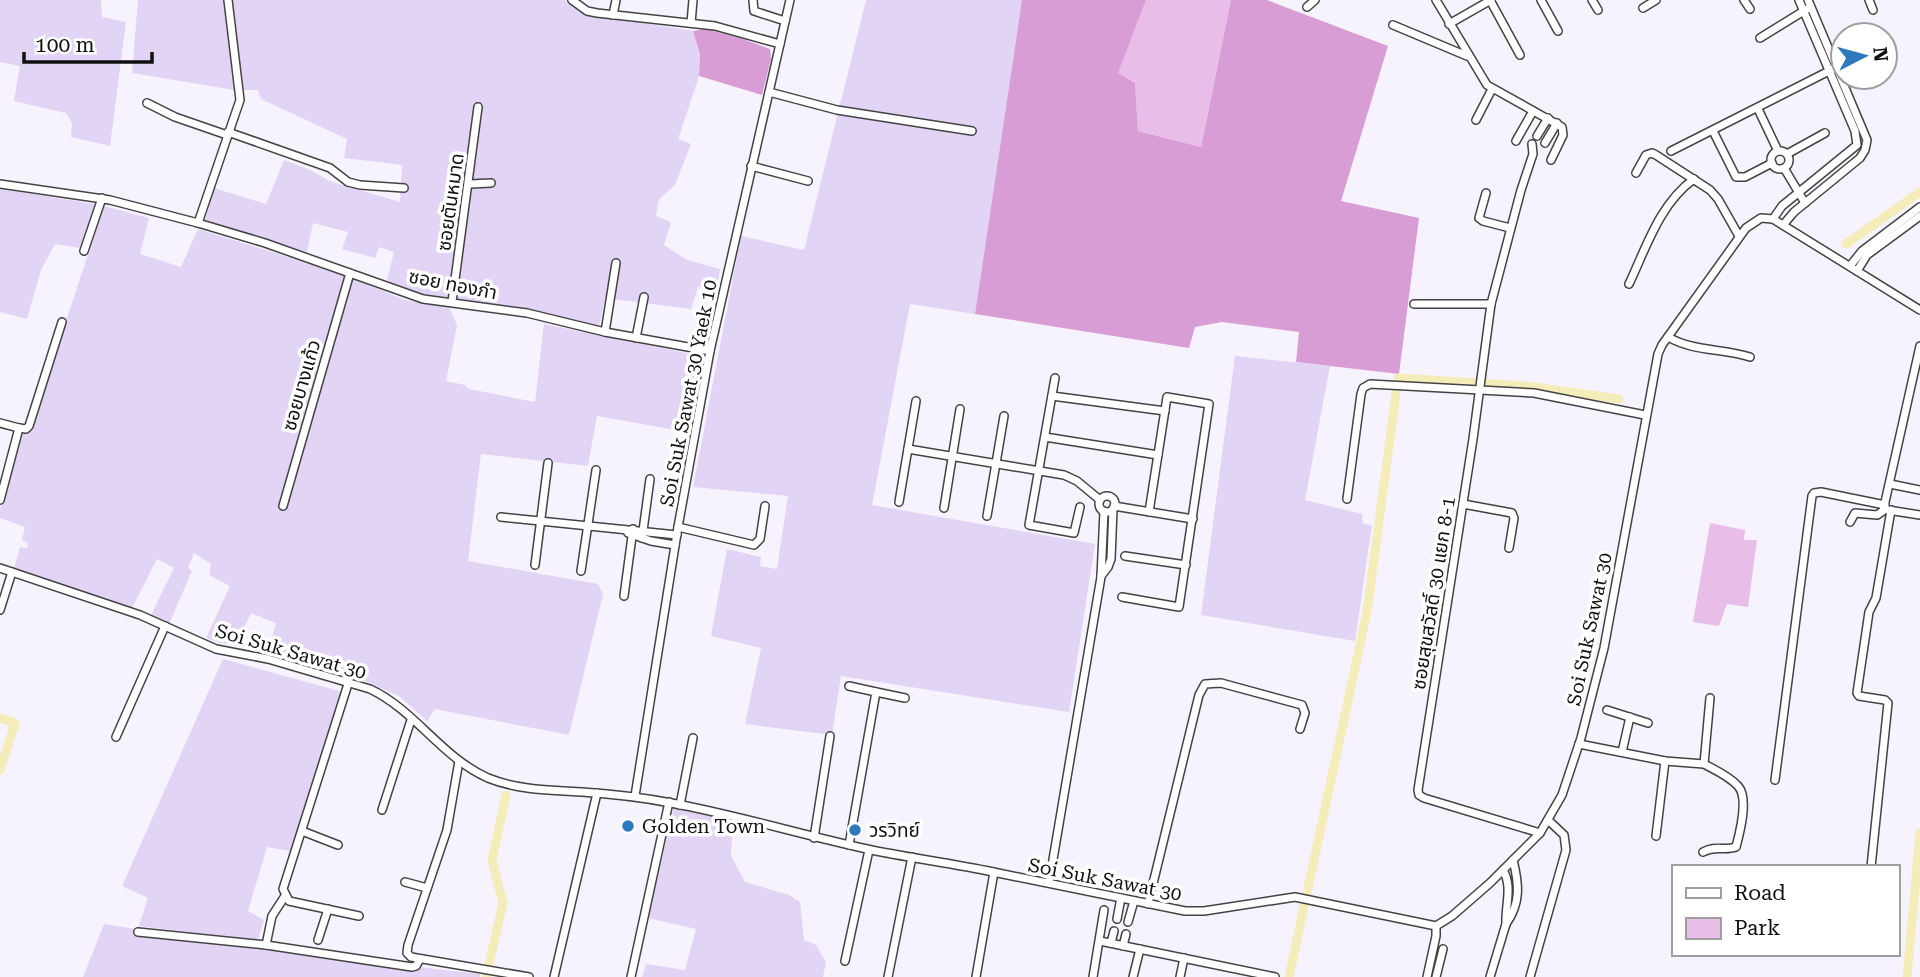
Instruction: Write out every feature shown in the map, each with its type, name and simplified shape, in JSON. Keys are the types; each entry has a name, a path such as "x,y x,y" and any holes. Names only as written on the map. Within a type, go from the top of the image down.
{"street":[{"path":"198,223 240,100 228,0"},
{"path":"572,0 587,11 735,30 780,44"},
{"path":"613,15 616,0"},
{"path":"691,23 693,0"},
{"path":"752,0 754,11 785,20"},
{"name":"Soi Suk Sawat 30 Yaek 10","path":"635,796 710,351 790,0"},
{"path":"1307,7 1315,0"},
{"path":"1436,0 1484,82 1562,127 1563,135 1551,160"},
{"path":"1449,24 1490,0 1520,55"},
{"path":"1541,0 1558,31"},
{"path":"1592,0 1598,10"},
{"path":"1643,8 1656,0"},
{"path":"1744,0 1750,9"},
{"path":"1799,0 1807,6 1829,49"},
{"path":"1869,0 1873,10"},
{"path":"1760,38 1807,6"},
{"path":"1671,151 1829,71 1807,6"},
{"path":"1393,25 1469,57"},
{"path":"1476,120 1492,89"},
{"path":"1838,91 1855,131 1857,145 1782,206 1773,219 1920,310"},
{"path":"1783,225 1860,158 1865,150 1865,131 1848,91"},
{"path":"769,92 837,110 972,131"},
{"path":"147,103 175,117 330,168 348,182 404,188"},
{"name":"ซอยตันหมาด","path":"452,302 470,184 478,107"},
{"path":"1758,109 1778,151 1787,154 1825,133"},
{"path":"1516,141 1533,111"},
{"path":"1537,136 1548,118"},
{"path":"1532,144 1539,149 1557,123"},
{"path":"1713,131 1736,177 1745,177 1772,163"},
{"name":"ซอยสุขสวัสดิ์ 30 แยก 8-1","path":"1539,149 1510,228 1491,304 1418,790 1423,799 1540,833"},
{"path":"1772,163 1773,156 1778,151"},
{"path":"1636,173 1646,155 1652,153 1695,180 1718,199 1739,236"},
{"path":"1784,168 1788,163 1787,154"},
{"path":"1772,163 1777,168 1784,168"},
{"path":"751,166 808,181"},
{"path":"1784,168 1805,204"},
{"path":"1629,284 1666,207 1684,187 1695,180"},
{"path":"470,184 491,183"},
{"name":"ซอย ทองภํา","path":"0,184 105,199 198,223 265,243 413,296 527,313 605,332 710,351"},
{"path":"1486,193 1479,218 1510,228"},
{"path":"84,251 105,199"},
{"path":"1853,269 1862,251 1920,207"},
{"path":"1853,269 1867,255 1920,215"},
{"name":"Soi Suk Sawat 30","path":"0,568 139,615 216,649 268,659 384,695 460,761 490,778 525,789 635,796 680,804 869,850 994,872 1148,904 1195,911 1295,897 1436,926 1452,916 1540,833 1562,795 1579,744 1606,637 1658,354 1739,236 1757,219 1773,219"},
{"path":"605,332 616,263"},
{"name":"ซอยบางแก้ว","path":"283,506 350,272"},
{"path":"636,338 643,297"},
{"path":"1414,304 1491,304"},
{"path":"0,422 26,429 29,426 62,322"},
{"path":"1668,337 1684,346 1732,351 1750,357"},
{"path":"1871,865 1888,703 1885,700 1859,696 1857,693 1869,612 1876,598 1890,484 1920,346"},
{"path":"1055,378 1029,525 1074,533 1080,508"},
{"path":"1347,499 1363,388 1370,384 1408,387 1481,384 1645,415"},
{"path":"1052,396 1165,411"},
{"path":"1122,597 1180,607 1209,404 1167,397 1149,512"},
{"path":"899,502 916,401"},
{"path":"944,508 960,409"},
{"path":"986,516 1004,416"},
{"path":"0,500 19,428"},
{"path":"1045,437 1158,455"},
{"path":"908,449 1072,478 1100,500"},
{"path":"535,565 548,463"},
{"path":"581,571 596,470"},
{"path":"643,534 650,480"},
{"path":"1890,484 1920,490"},
{"path":"1775,780 1812,496 1821,492 1920,515"},
{"path":"1049,883 1101,577 1111,559 1110,509 1113,500 1108,496 1100,500"},
{"path":"1100,500 1099,507 1193,519"},
{"path":"1462,504 1511,513 1514,518 1509,548"},
{"path":"643,534 678,531 754,545 760,539 765,506"},
{"path":"1850,522 1855,513 1877,515 1887,508"},
{"path":"501,517 643,534 676,545"},
{"path":"624,596 630,532"},
{"path":"1125,556 1186,565"},
{"path":"0,610 12,572"},
{"path":"116,737 165,626"},
{"path":"1148,904 1199,695 1205,684 1221,682 1302,705 1305,713 1300,729"},
{"path":"348,684 283,889 289,901 359,916"},
{"path":"849,686 905,698"},
{"path":"849,845 876,692"},
{"path":"1704,764 1710,698"},
{"path":"1607,710 1648,723"},
{"path":"1622,752 1630,717"},
{"path":"382,810 411,720"},
{"path":"814,838 831,736"},
{"path":"680,804 693,738"},
{"path":"1579,744 1665,761 1704,764 1737,786 1742,793 1743,802 1736,847 1711,848 1703,852"},
{"path":"460,761 447,830 407,953 420,959 529,977"},
{"path":"1656,836 1665,761"},
{"path":"554,977 597,793"},
{"path":"631,977 669,802"},
{"path":"1530,977 1566,850 1564,835 1548,820"},
{"path":"302,831 338,845"},
{"path":"845,961 869,850"},
{"path":"888,977 912,858"},
{"path":"1490,977 1506,924 1514,912 1518,892 1513,860"},
{"path":"1503,870 1509,884 1505,909 1506,924"},
{"path":"976,977 994,872"},
{"path":"405,882 427,888"},
{"path":"266,945 272,916 285,896"},
{"path":"1117,919 1121,898"},
{"path":"1128,922 1134,901"},
{"path":"318,940 328,909"},
{"path":"1093,977 1104,910"},
{"path":"1427,977 1436,926"},
{"path":"1111,943 1114,931"},
{"path":"138,932 266,945 412,967 416,966 420,959"},
{"path":"1123,946 1126,934"},
{"path":"1100,941 1275,977"},
{"path":"1133,977 1140,949"},
{"path":"1439,976 1443,949"},
{"path":"1180,977 1184,958"},
{"path":"1231,977 1234,968"}],"shaded area":[{"path":"0,0 101,0 102,17 126,22 110,146 71,137 72,123 66,113 14,101 20,66 0,62"},
{"path":"138,0 565,0 585,14 693,31 700,54 699,76 678,139 691,144 675,185 659,199 656,216 671,222 664,245 687,260 720,269 717,289 698,287 691,309 605,298 599,327 403,290 387,280 394,252 379,247 375,258 342,249 348,232 313,223 307,252 205,220 214,188 266,204 284,160 332,182 400,202 402,165 344,158 347,139 261,99 258,90 234,90 132,73"},
{"path":"866,0 1022,0 975,314 910,304 872,505 1095,544 1069,712 841,676 832,735 745,724 761,648 711,636 727,549 761,557 760,566 777,569 788,496 693,487 741,236 804,250"},
{"path":"1022,0 1146,0 1118,73 1135,83 1138,131 1201,147 1231,0 1267,0 1388,46 1341,201 1419,218 1399,374 1296,362 1299,332 1222,322 1195,327 1189,348 975,314"},
{"path":"706,29 770,49 771,59 762,95 699,76 700,54 693,31"},
{"path":"0,189 95,204 80,248 55,244 41,270 27,319 0,312"},
{"path":"104,206 149,218 140,254 181,267 198,229 340,273 405,300 449,307 457,325 446,381 465,385 469,389 535,402 544,324 701,356 687,432 597,416 588,466 481,454 468,561 598,584 603,594 569,735 435,709 427,721 399,696 360,679 267,655 276,623 251,613 236,645 206,638 230,586 209,575 211,564 194,553 188,568 192,571 169,624 151,615 174,568 157,559 131,610 14,569 20,547 27,548 28,543 22,540 25,527 0,518 0,510 21,433 29,433"},
{"path":"1235,356 1330,366 1305,500 1362,514 1363,524 1372,525 1355,641 1201,615"},
{"path":"223,659 339,691 341,695 291,851 267,847 248,911 264,920 258,940 139,926 148,898 122,886"},
{"path":"674,808 733,819 731,856 745,882 789,895 800,902 804,940 816,945 826,962 823,977 642,977 646,964 685,970 696,929 648,918"},
{"path":"104,924 269,950 480,974 480,977 83,977"}],"green space":[{"path":"1146,0 1231,0 1201,147 1138,131 1135,83 1117,73"},
{"path":"1710,523 1745,530 1744,540 1757,540 1748,607 1727,604 1719,626 1693,622"}],"waterway":[{"path":"1846,244 1920,192"},
{"path":"1289,977 1367,612 1398,378 1527,386 1619,399"},
{"path":"0,718 15,723 0,770"},
{"path":"486,977 503,903 492,860 506,795"},
{"path":"1907,977 1920,833"}],"place":[{"name":"Golden Town","path":"628,826"},
{"name":"วรวิทย์","path":"855,830"}]}
